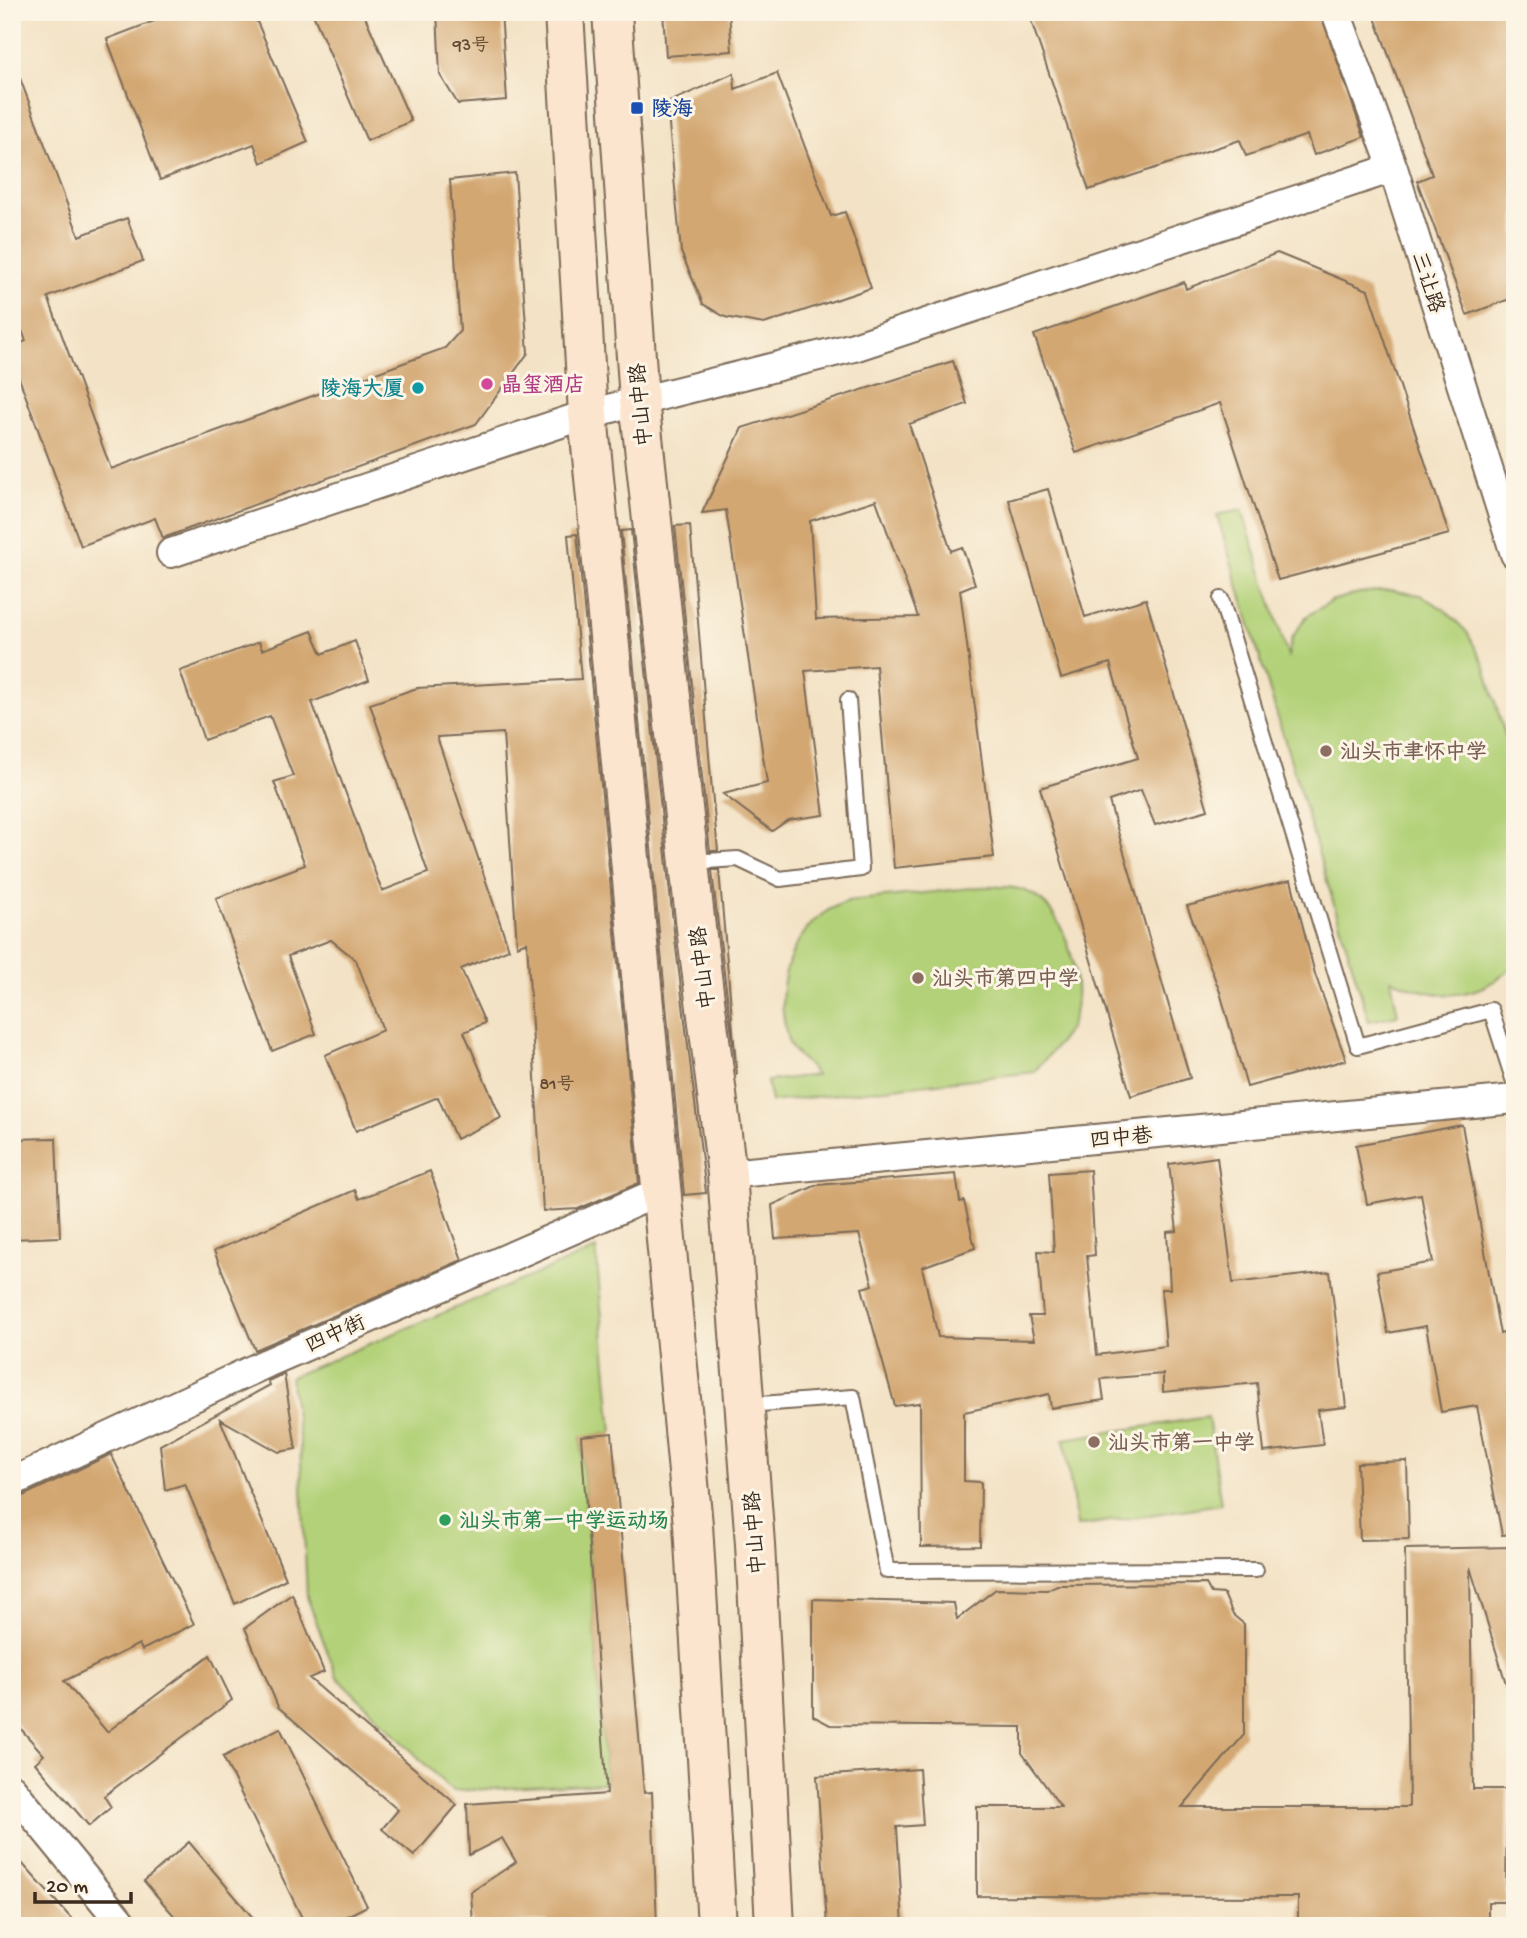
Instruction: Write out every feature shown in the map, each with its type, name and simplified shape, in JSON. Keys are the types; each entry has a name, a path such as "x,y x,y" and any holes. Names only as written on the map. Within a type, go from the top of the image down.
{"main road":[{"path":"564,12 588,414 692,1525 717,1926"},
{"name":"中山中路","path":"612,12 639,400 691,862 696,928 727,1174 745,1405 775,1926"}],"street":[{"name":"三让路","path":"1336,12 1393,168 1515,554"},
{"path":"171,553 588,414 854,347 1393,168"},
{"name":"四中巷","path":"727,1174 1515,1099"},
{"name":"四中街","path":"12,1482 267,1363 661,1191"},
{"path":"12,1789 124,1926"}],"lane":[{"path":"1222,599 1358,1046 1491,1010 1515,1085"},
{"path":"691,862 738,859 780,879 861,869 848,700"},
{"path":"745,1405 853,1397 887,1572 1256,1570"}],"green space":[{"path":"1242,510 1288,656 1292,638 1306,617 1331,601 1359,593 1390,590 1420,595 1445,610 1467,632 1484,664 1515,769 1515,965 1485,986 1456,994 1440,994 1391,979 1398,1015 1369,1021 1217,515"},
{"path":"980,887 1016,888 1042,901 1064,933 1071,954 1076,995 1074,1014 1065,1036 1034,1072 771,1102 767,1081 816,1075 789,1044 782,1002 794,949 816,920 848,901"},
{"name":"汕头市第一中学运动场","path":"596,1249 612,1433 581,1437 606,1783 452,1791 337,1677 307,1597 300,1443 290,1377"},
{"path":"1208,1417 1221,1504 1077,1526 1064,1439"}],"building":[{"path":"178,12 253,12 308,142 261,163 254,144 160,180 107,39"},
{"path":"312,12 363,12 411,121 367,141"},
{"path":"437,12 501,12 507,100 458,104 440,75"},
{"path":"663,12 729,12 732,51 666,56"},
{"path":"1028,12 1320,12 1364,137 1314,155 1307,135 1246,156 1240,140 1089,190"},
{"path":"1373,12 1515,12 1515,297 1467,315 1417,181 1432,175"},
{"name":"陵海大厦","path":"12,65 15,65 79,236 127,218 143,261 48,297 111,469 445,348 460,331 450,180 515,173 528,353 476,424 163,538 155,518 81,546 12,359 12,347 26,341 12,305 12,261 21,258 12,234"},
{"path":"734,73 735,89 777,73 831,216 845,212 871,288 764,324 725,317 703,304 681,252 667,103"},
{"path":"1277,253 1368,290 1449,534 1278,580 1220,403 1076,453 1034,335 1184,282 1186,289"},
{"path":"953,361 967,404 909,424 951,551 962,547 975,584 960,590 994,857 894,868 876,666 805,671 824,815 788,820 772,831 723,794 767,783 726,510 702,513 742,428","holes":["876,500 918,617 816,619 810,521"]},
{"path":"1048,489 1085,617 1146,599 1208,810 1155,825 1141,790 1109,801 1190,1078 1131,1096 1040,788 1138,758 1110,663 1061,678 1009,500"},
{"path":"690,525 718,851 710,851 675,526"},
{"path":"631,530 674,931 706,1193 684,1195 621,531"},
{"path":"577,534 639,1183 578,1209 543,1211 527,942 517,946 503,733 437,737 509,949 461,969 485,1023 464,1032 501,1118 456,1139 438,1097 356,1131 325,1055 383,1030 356,960 331,940 288,956 316,1034 272,1051 216,898 305,865 274,782 293,776 270,716 204,740 180,671 259,642 262,650 312,631 322,654 355,641 369,680 312,702 382,891 428,873 370,704 417,688 581,679 568,535"},
{"path":"712,870 719,870 737,1075 718,925"},
{"path":"1291,880 1315,974 1346,1060 1247,1087 1220,992 1187,906"},
{"path":"1462,1125 1500,1334 1512,1331 1515,1345 1515,1534 1502,1535 1477,1406 1441,1412 1426,1326 1388,1333 1377,1272 1433,1262 1421,1194 1367,1204 1356,1145"},
{"path":"56,1138 60,1237 12,1239 12,1139"},
{"path":"1217,1157 1233,1283 1330,1272 1346,1407 1318,1410 1323,1445 1264,1452 1257,1383 1163,1392 1163,1374 1101,1379 1104,1400 1051,1408 1049,1394 964,1412 964,1481 981,1482 980,1546 921,1547 920,1403 895,1406 862,1288 873,1285 859,1234 775,1239 772,1205 817,1185 956,1174 960,1202 964,1201 975,1248 922,1267 938,1337 1034,1340 1029,1316 1043,1316 1038,1251 1054,1252 1049,1173 1090,1170 1095,1255 1087,1256 1097,1355 1166,1346 1161,1289 1170,1289 1167,1232 1177,1231 1169,1164"},
{"path":"430,1171 462,1260 255,1350 214,1251 355,1190 359,1199"},
{"path":"284,1374 296,1449 279,1452 220,1419 286,1579 235,1604 185,1484 165,1490 160,1445 270,1385 268,1381"},
{"path":"612,1433 644,1793 652,1792 657,1926 548,1926 548,1921 473,1925 471,1892 516,1862 502,1838 469,1855 467,1804 607,1794 581,1436"},
{"path":"111,1454 194,1624 142,1650 139,1644 64,1681 107,1732 210,1655 232,1700 104,1796 111,1807 89,1826 35,1763 44,1755 12,1719 12,1501"},
{"path":"1407,1461 1409,1539 1360,1540 1357,1463"},
{"path":"1514,1547 1515,1692 1509,1693 1470,1567 1473,1789 1507,1789 1506,1902 1488,1902 1488,1926 1298,1926 1298,1897 977,1896 977,1807 1061,1807 1022,1753 1022,1727 830,1725 813,1716 813,1599 954,1603 957,1619 996,1589 1047,1590 1057,1585 1206,1584 1211,1593 1224,1594 1233,1615 1244,1624 1244,1735 1182,1807 1409,1807 1405,1549"},
{"path":"292,1594 324,1672 309,1678 457,1805 414,1856 382,1829 398,1810 278,1707 245,1628"},
{"path":"280,1728 367,1906 327,1926 306,1926 223,1757"},
{"path":"919,1769 923,1825 897,1827 903,1926 827,1926 817,1776"},
{"path":"189,1842 260,1926 183,1926 144,1881"},
{"path":"12,1852 78,1926 12,1926"}],"place":[{"name":"陵海","path":"637,108"},
{"name":"晶玺酒店","path":"487,384"},
{"name":"陵海大厦","path":"418,388"},
{"name":"汕头市聿怀中学","path":"1326,751"},
{"name":"汕头市第四中学","path":"918,978"},
{"name":"汕头市第一中学","path":"1094,1442"},
{"name":"汕头市第一中学运动场","path":"445,1520"}]}
